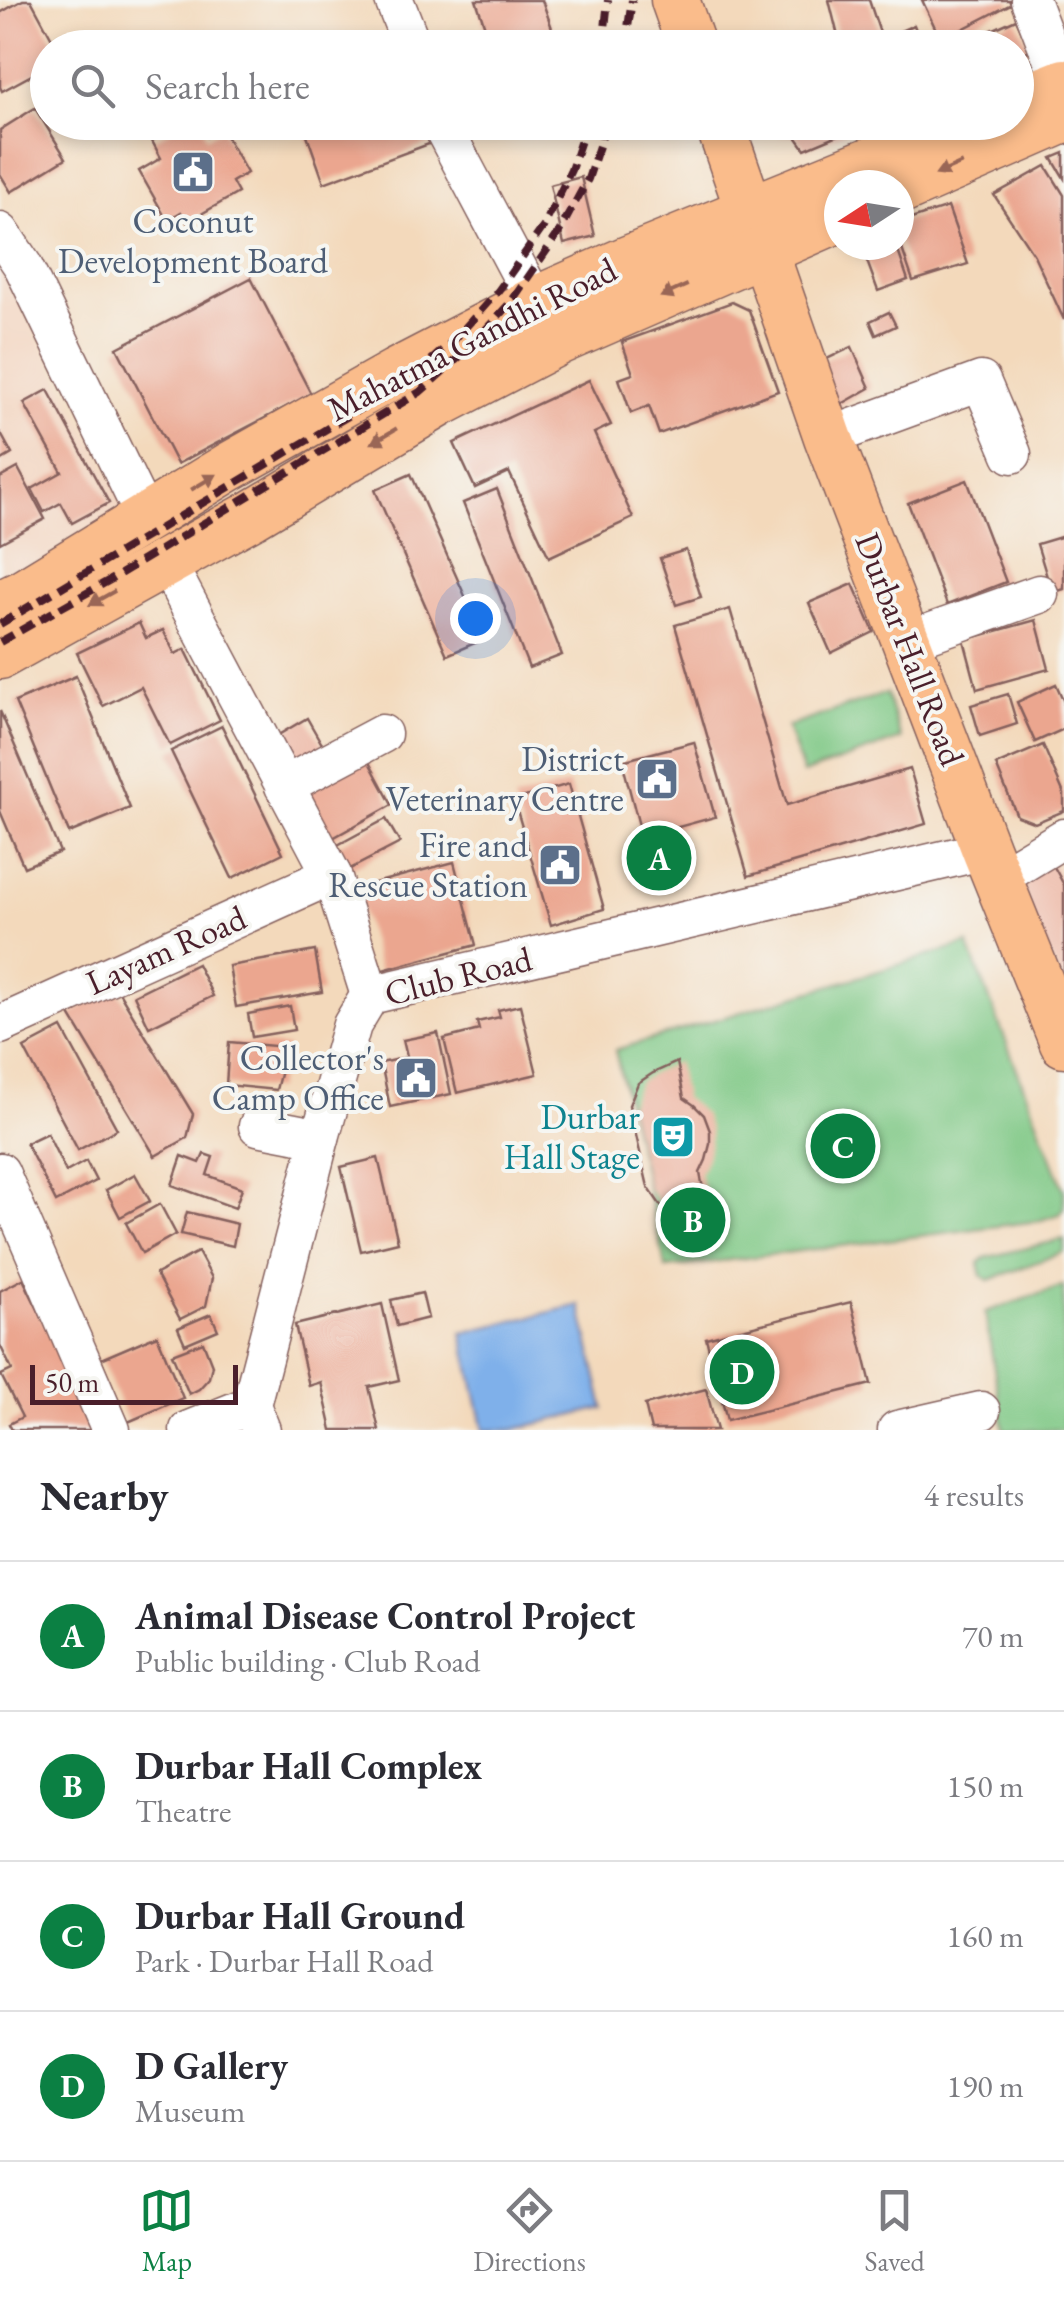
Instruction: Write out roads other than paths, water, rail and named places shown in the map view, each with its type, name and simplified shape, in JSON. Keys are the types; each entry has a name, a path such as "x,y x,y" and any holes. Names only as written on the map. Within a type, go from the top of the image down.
{"main road":[{"path":"675,0 686,30"},
{"path":"1034,99 1063,95"},
{"path":"1034,112 1063,95"},
{"name":"Durbar Hall Road","path":"725,140 828,438 1064,1042"},
{"name":"Mahatma Gandhi Road","path":"0,654 474,385 932,140"},
{"path":"914,182 986,140"},
{"name":"Mahatma Gandhi Road","path":"0,604 229,466 396,372 535,301 628,260 756,231 824,220"},
{"path":"145,517 166,562"}],"street":[{"path":"394,0 406,30"},
{"path":"1030,0 1063,95"},
{"path":"450,140 535,301"},
{"path":"0,232 23,266 145,517"},
{"path":"828,438 981,381 1012,454"},
{"path":"166,562 332,875 370,996"},
{"path":"908,642 1040,594"},
{"path":"284,786 382,734"},
{"name":"Club Road","path":"256,1417 320,1138 352,1025 370,996 992,864 1064,838"},
{"name":"Layam Road","path":"0,1025 286,911 332,875"},
{"path":"258,1126 320,1138"},
{"path":"0,1172 112,1430"},
{"path":"896,1430 981,1412"},
{"path":"189,1430 256,1417"}],"water":[{"path":"580,1305 604,1408 511,1430 484,1430 462,1333"}],"railway":[{"path":"605,30 608,0"},
{"path":"628,30 632,0"},
{"path":"0,624 410,379 455,339 498,291 544,226 581,140"},
{"path":"0,642 420,392 466,351 511,302 558,234 588,179 601,140"}],"place":[{"name":"Coconut Development Board","path":"193,172"},
{"name":"District Veterinary Centre","path":"657,779"},
{"name":"Animal Disease Control Project","path":"659,858"},
{"name":"Fire and Rescue Station","path":"560,865"},
{"name":"Collector's Camp Office","path":"416,1078"},
{"name":"Durbar Hall Stage","path":"673,1137"},
{"name":"Durbar Hall Ground","path":"843,1146"},
{"name":"Durbar Hall Complex","path":"693,1220"},
{"name":"D Gallery","path":"742,1372"}]}
